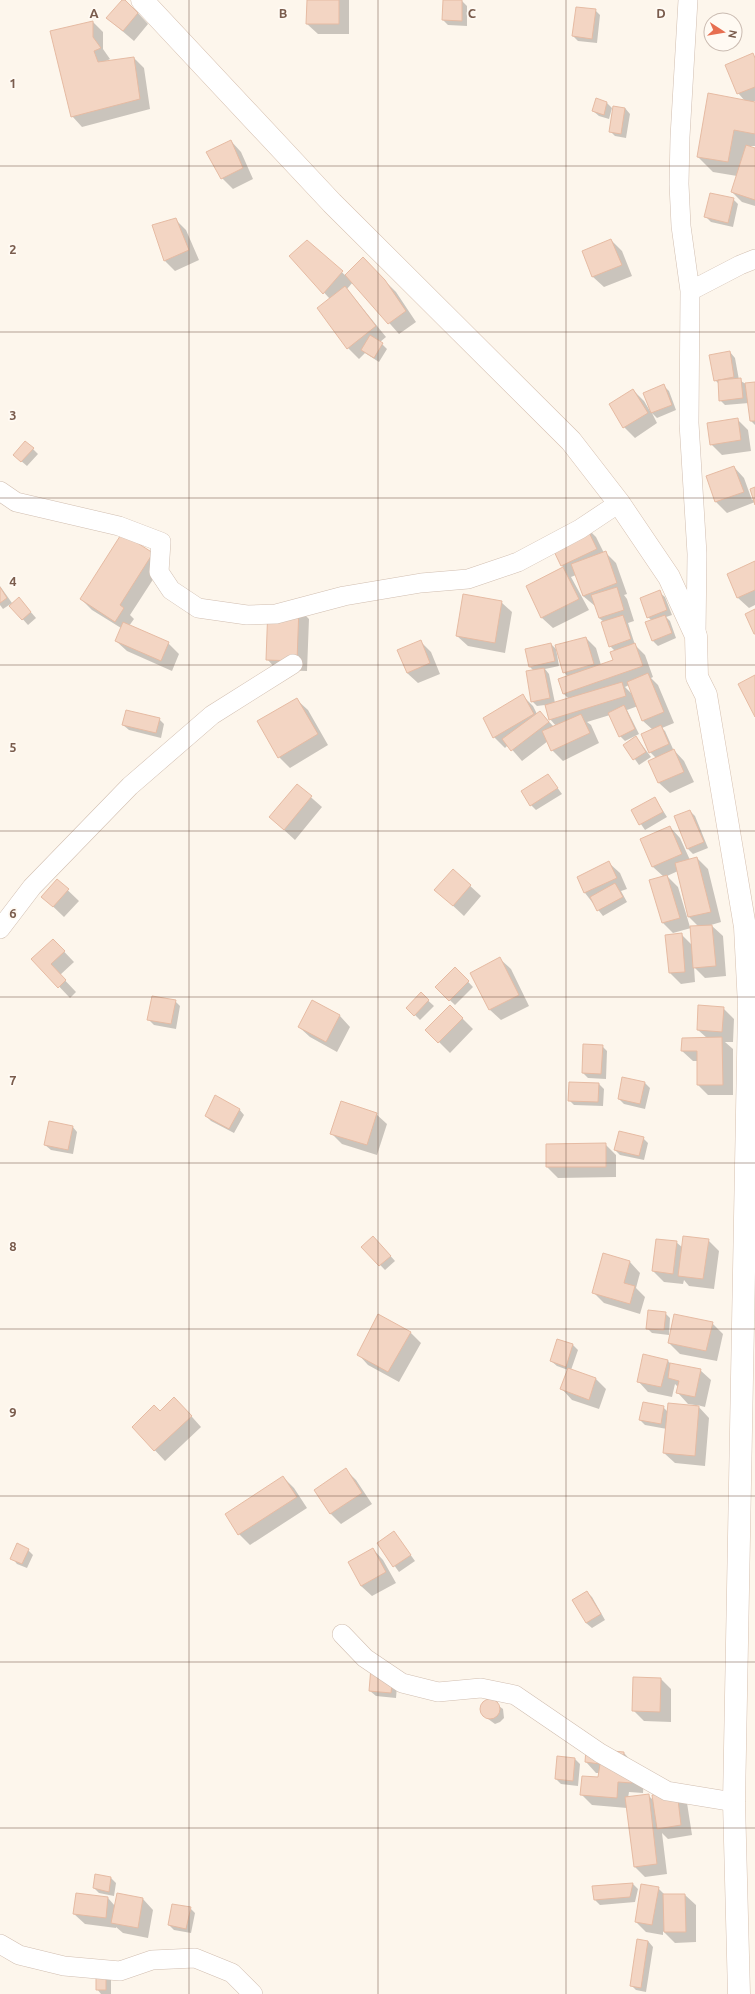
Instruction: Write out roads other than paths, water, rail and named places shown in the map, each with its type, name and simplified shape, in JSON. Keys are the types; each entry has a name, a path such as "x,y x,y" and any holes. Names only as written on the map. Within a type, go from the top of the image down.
{"street":[{"path":"142,0 332,203 570,441 620,503 668,577 696,636"},
{"path":"688,0 680,129 680,184 681,226 690,291 689,423 697,554 697,677 706,695 745,927 749,1006 734,1802 738,1994"},
{"path":"690,291 740,265 755,259"},
{"path":"0,491 16,502 119,526 161,542 159,572 171,590 198,608 247,615 276,614 344,596 421,583 468,579 518,562 532,555 580,529 620,503"},
{"path":"0,929 32,887 130,786 212,715 293,664"},
{"path":"342,1634 365,1658 402,1682 438,1692 481,1688 515,1695 600,1753 667,1791 734,1802"},
{"path":"0,1944 19,1955 64,1966 120,1971 152,1960 195,1958 232,1972 253,1994"}]}
